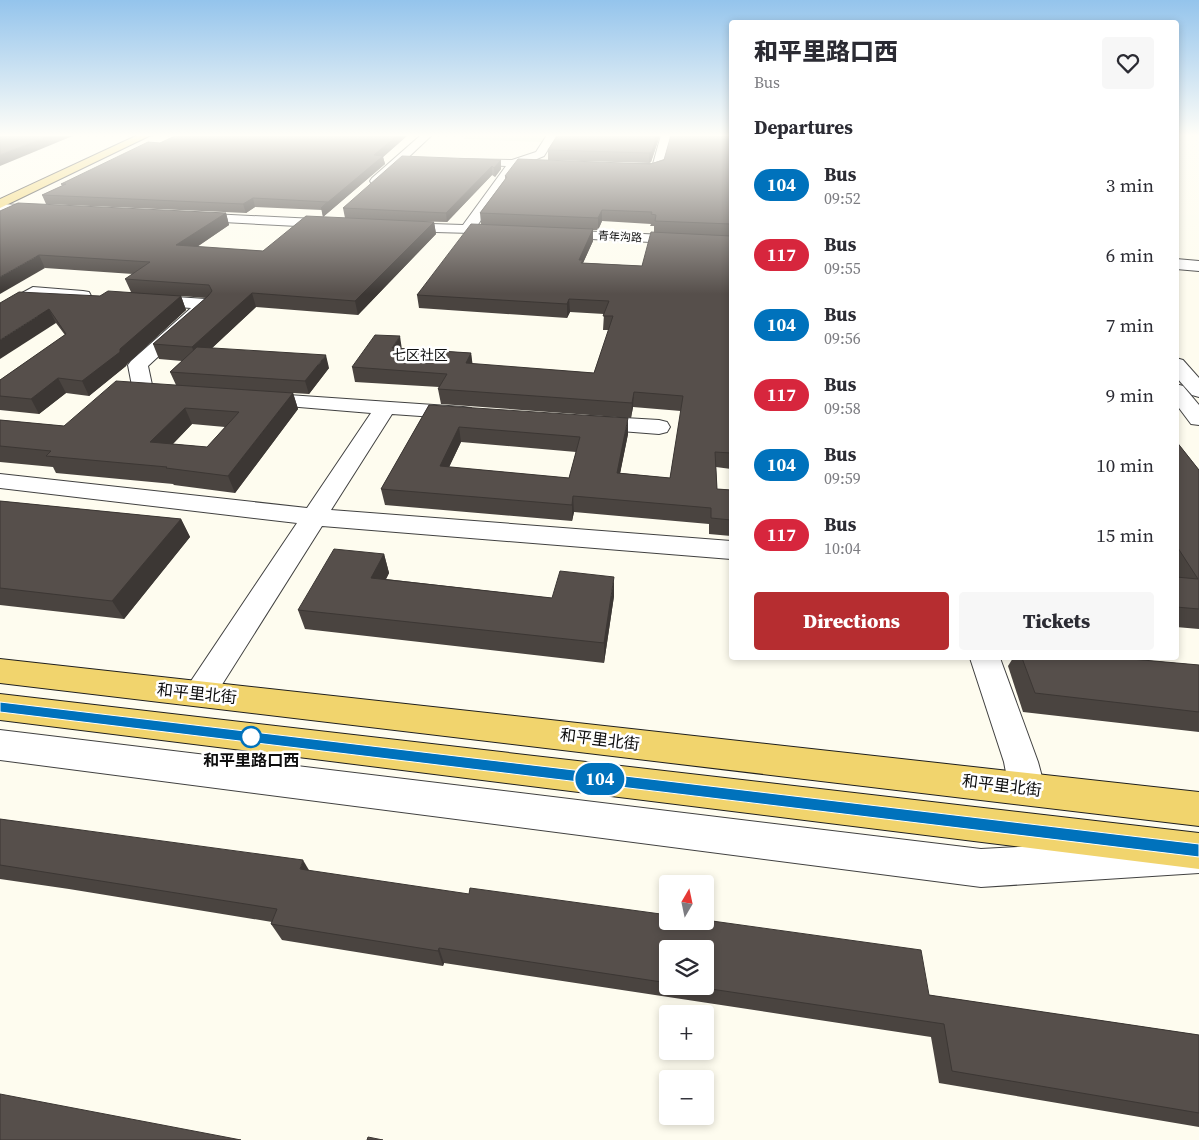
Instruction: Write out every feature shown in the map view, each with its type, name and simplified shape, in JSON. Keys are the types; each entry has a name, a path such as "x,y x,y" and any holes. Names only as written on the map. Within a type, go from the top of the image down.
{"main road":[{"path":"0,194 12,188"},
{"path":"0,204 33,188"},
{"name":"和平里北街","path":"0,671 1199,809"},
{"path":"0,707 1199,851"}],"street":[{"path":"364,191 367,188"},
{"path":"468,230 497,188"},
{"path":"0,208 60,211"},
{"path":"328,223 342,210"},
{"path":"179,216 348,224"},
{"path":"388,226 516,232"},
{"name":"青年沟路","path":"546,233 729,242"},
{"path":"1179,264 1199,266"},
{"path":"0,312 33,292 100,297"},
{"path":"129,299 206,304 138,365 143,391 191,394"},
{"path":"1179,367 1199,390"},
{"path":"1179,394 1199,419"},
{"path":"240,397 483,415"},
{"path":"200,693 385,408"},
{"path":"571,421 659,428"},
{"path":"0,482 314,517 729,550"},
{"path":"986,660 1027,788"},
{"path":"0,745 981,868 1199,855"}],"building":[{"path":"57,188 345,188 321,208 328,202 253,198 243,204 42,195"},
{"path":"365,188 470,188 446,213 343,208"},
{"path":"499,188 729,188 729,224 655,221 656,215 651,214 652,212 602,210 598,218 480,213"},
{"path":"18,203 226,213 176,245 263,251 306,216 434,222 355,301 252,293 192,347 153,344 212,291 209,285 125,279 150,262 39,255 0,277 0,211"},
{"path":"471,224 593,229 579,260 583,260 581,263 642,266 651,232 729,236 729,453 715,452 717,489 729,490 729,520 711,518 711,508 573,496 572,505 381,489 429,405 628,418 617,473 670,478 683,396 634,392 632,403 438,389 447,374 352,367 375,335 400,336 392,348 471,353 466,363 594,373 613,316 603,316 609,301 569,299 567,304 417,295","holes":["459,427 580,437 569,478 440,466"]},
{"path":"108,291 181,296 120,349 120,352 82,381 58,378 31,399 0,396 0,380 66,334 49,309 0,340 0,303 19,292 100,296"},
{"path":"197,347 326,355 305,381 170,372"},
{"path":"116,381 293,393 228,476 167,467 46,456 51,451 0,446 0,420 64,426","holes":["185,408 239,412 207,447 150,442"]},
{"path":"1179,445 1199,470 1199,609 1179,607 1179,577 1198,579 1179,550"},
{"path":"0,501 181,519 112,601 0,588"},
{"path":"334,549 384,554 371,578 552,598 560,571 614,577 604,643 298,610"},
{"path":"1023,660 1143,660 1199,665 1199,712 1035,693"},
{"path":"0,819 303,860 300,869 469,894 470,888 659,914 659,930 714,930 714,921 921,950 929,995 1199,1035 1199,1113 952,1071 944,1024 714,989 714,940 659,940 659,982 439,948 438,951 271,924 277,909 0,865"},
{"path":"0,1094 241,1140 0,1140"},
{"path":"368,1137 383,1140 367,1140"}],"bus line":[{"name":"104","path":"0,707 1199,851"}],"place":[{"name":"和平里路口西","path":"251,737"}],"district":[{"name":"七区社区","path":"420,355"}]}
